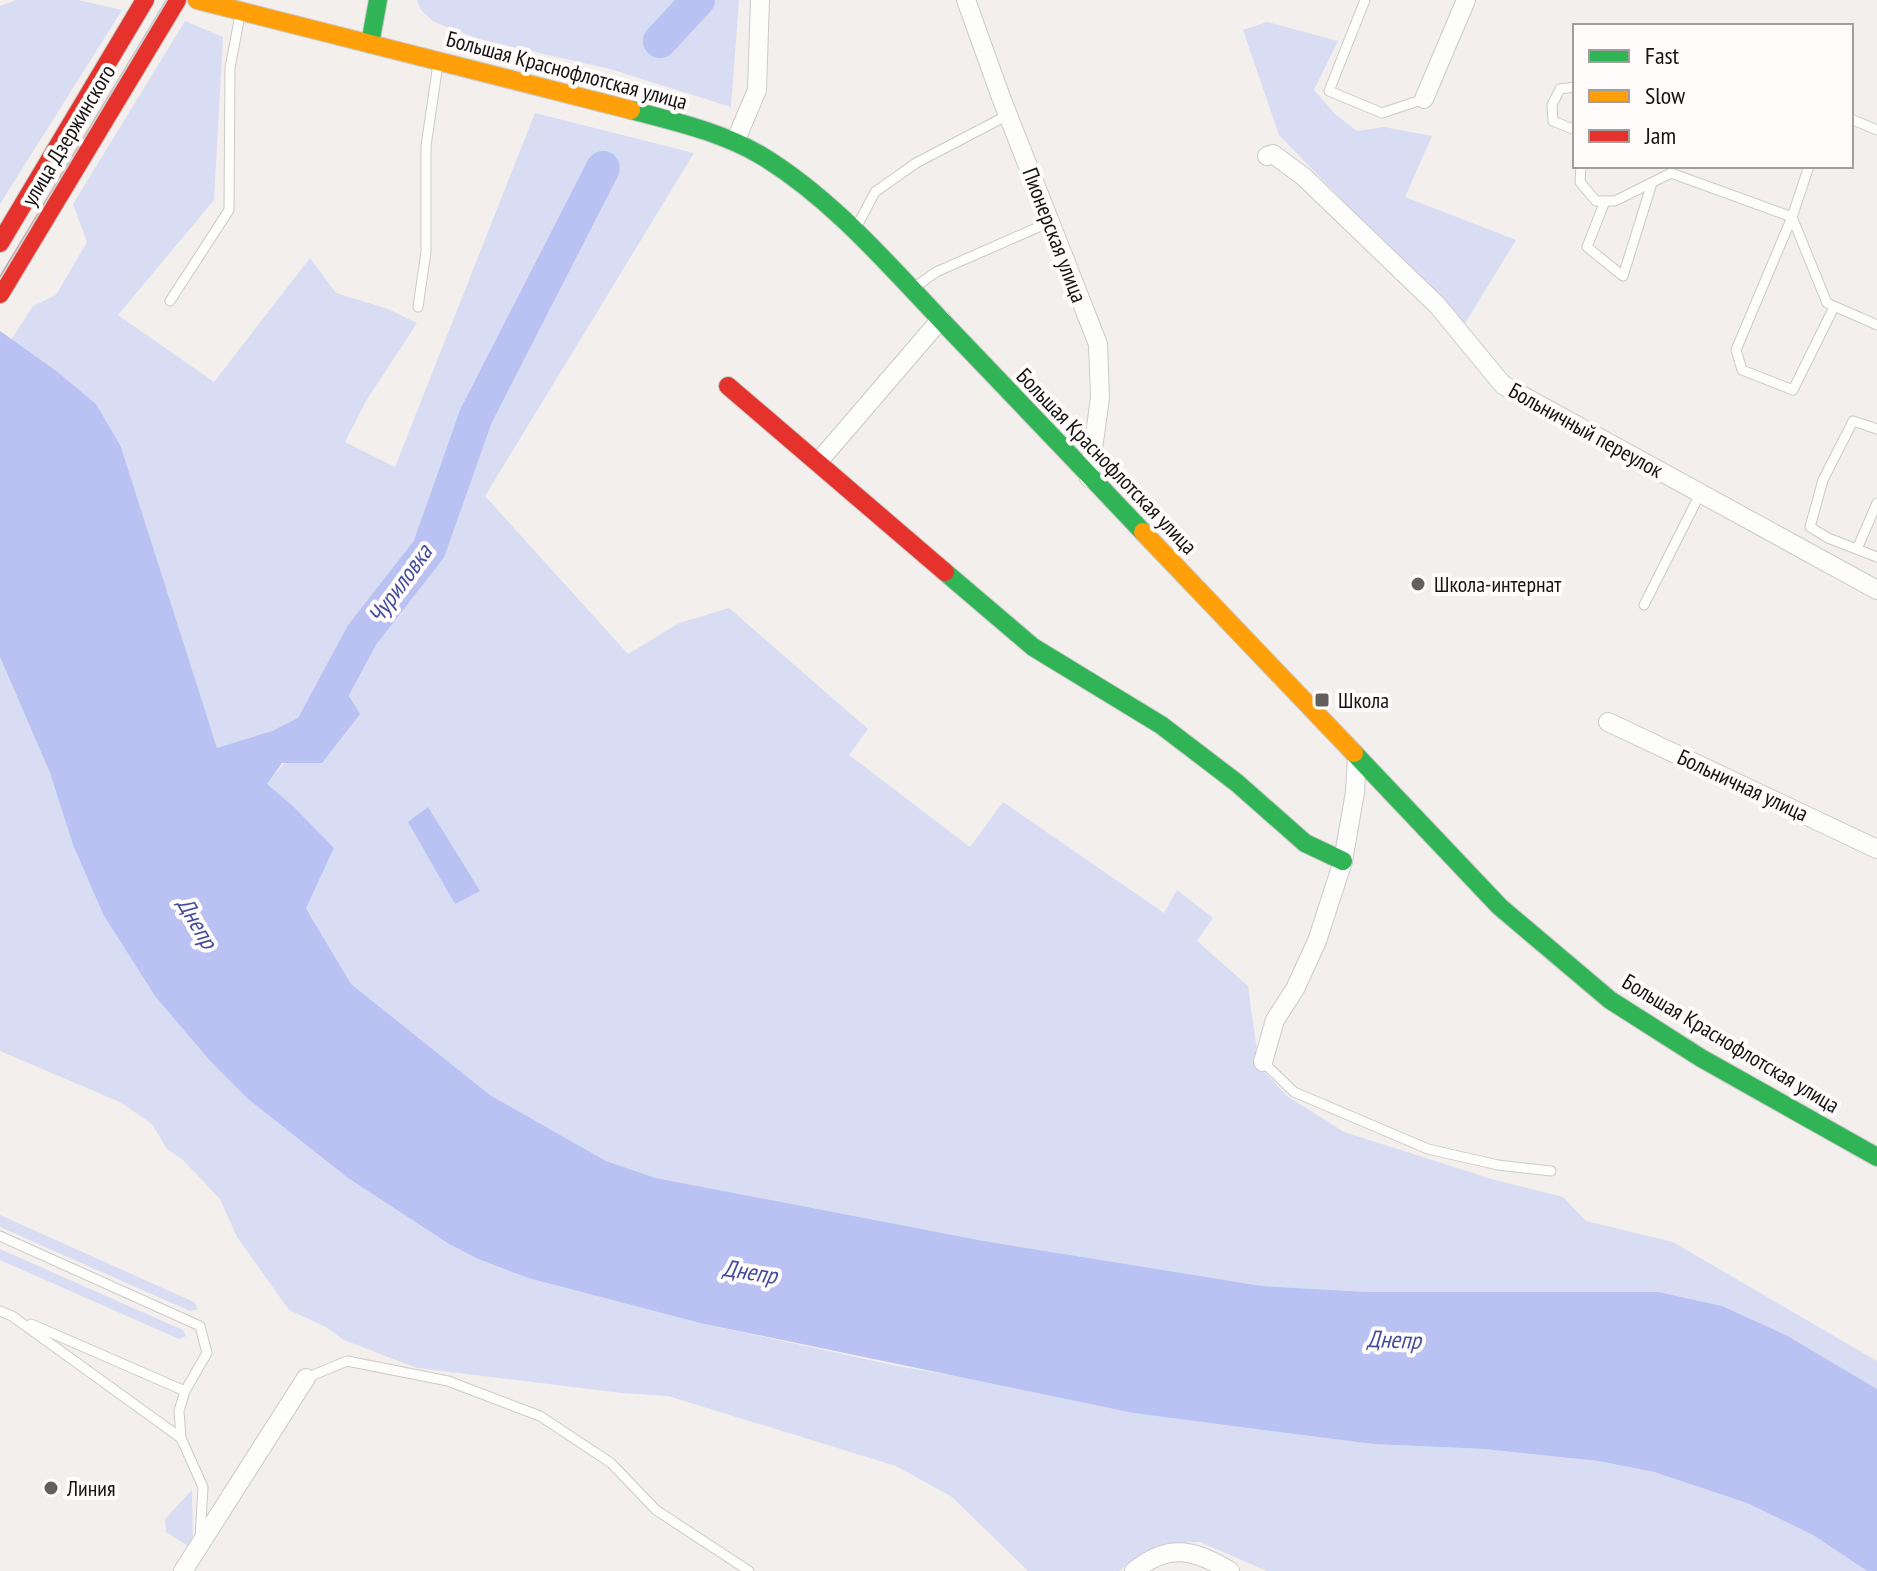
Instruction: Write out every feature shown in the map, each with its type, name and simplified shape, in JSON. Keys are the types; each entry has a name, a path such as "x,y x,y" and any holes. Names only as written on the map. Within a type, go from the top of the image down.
{"main road":[{"name":"улица Дзержинского","path":"0,243 145,0"},
{"name":"улица Дзержинского","path":"0,294 177,0"},
{"name":"Большая Краснофлотская улица","path":"197,0 676,122 735,142 772,163 819,196 912,289 1500,907 1610,1000 1701,1058 1877,1157"},
{"path":"370,44 378,0"},
{"path":"728,386 1033,647 1161,725 1237,783 1305,843 1343,861"}],"street":[{"path":"735,142 757,90 760,0"},
{"name":"Пионерская улица","path":"966,0 1098,344 1100,398 1089,478"},
{"path":"1424,99 1466,0"},
{"name":"Больничный переулок","path":"1267,156 1273,154 1304,177 1437,305 1503,385 1877,590"},
{"path":"819,461 941,319"},
{"name":"Больничная улица","path":"1608,722 1877,849"},
{"path":"1263,1062 1275,1020 1295,989 1317,941 1343,861 1355,792 1357,757"},
{"path":"183,1571 306,1378"},
{"path":"1134,1571 1150,1558 1187,1551 1230,1571"}],"lane":[{"path":"1365,0 1329,91 1382,113 1424,99"},
{"path":"170,301 229,210 230,68 241,11"},
{"path":"418,307 426,252 426,146 439,61"},
{"path":"1573,87 1560,89 1552,105 1553,121 1573,129"},
{"path":"854,231 875,192 916,163 1008,115"},
{"path":"1853,120 1877,130"},
{"path":"1581,168 1580,182 1596,201 1615,201 1671,170 1792,217 1827,303 1877,325"},
{"path":"1808,168 1792,217 1736,350 1742,370 1793,390 1834,307"},
{"path":"1605,201 1587,247 1623,276 1652,183"},
{"path":"912,289 936,272 1050,222"},
{"path":"1877,429 1853,421 1823,480 1810,527 1828,538 1877,557"},
{"path":"1644,605 1700,494"},
{"path":"1857,549 1877,503"},
{"path":"1263,1062 1294,1092 1428,1149 1498,1165 1551,1171"},
{"path":"0,1236 200,1326 207,1353 185,1391 179,1411 181,1438 203,1487 200,1546"},
{"path":"0,1311 185,1391"},
{"path":"12,1316 181,1438"},
{"path":"306,1378 347,1361 448,1381 540,1416 611,1463 656,1510 749,1571"}],"shaded area":[{"path":"17,0 78,0 122,10 0,204 0,6"},
{"path":"417,0 739,0 731,107 610,69 479,39 434,22 421,10"},
{"path":"185,21 223,37 214,200 118,315 214,382 310,258 336,293 388,309 417,323 366,401 345,442 395,467 535,113 694,153 485,496 628,654 679,623 729,608 868,729 849,755 970,847 1003,802 1164,913 1177,890 1213,918 1197,941 1248,986 1259,1066 1287,1096 1344,1132 1495,1180 1563,1197 1586,1221 1673,1242 1877,1361 1877,1389 1786,1335 1722,1306 1659,1292 1367,1292 1262,1286 984,1241 656,1178 606,1161 490,1095 351,984 306,907 334,848 294,807 266,784 347,693 272,731 217,749 121,447 11,340 33,306 56,295 87,242 73,204"},
{"path":"1267,22 1338,41 1314,90 1335,114 1357,131 1384,127 1432,136 1405,197 1516,240 1464,325 1279,135 1243,30"},
{"path":"0,657 50,773 73,845 103,914 212,1063 248,1099 348,1178 449,1244 478,1259 528,1278 700,1323 897,1366 1373,1444 1484,1449 1598,1461 1654,1472 1747,1503 1813,1535 1867,1571 1267,1571 1200,1542 1169,1543 1142,1553 1119,1571 1028,1571 952,1497 896,1466 668,1396 417,1368 344,1340 326,1327 289,1310 237,1237 220,1199 183,1160 167,1149 152,1124 120,1102 0,1051"},
{"path":"0,1215 194,1302 198,1309 190,1311 0,1227"},
{"path":"0,1249 183,1330 186,1336 179,1339 0,1260"},
{"path":"192,1490 193,1549 166,1532 165,1519"}],"water":[{"name":"Днепр","path":"0,331 96,404 121,447 217,748 272,731 347,693 360,714 322,763 282,763 267,784 334,848 306,908 351,984 490,1095 606,1161 656,1178 984,1241 1262,1286 1367,1292 1659,1292 1722,1306 1786,1335 1877,1389 1877,1571 1867,1571 1813,1535 1747,1503 1654,1472 1598,1461 1484,1449 1373,1444 1134,1413 700,1323 528,1278 478,1259 449,1244 348,1178 248,1099 212,1063 155,996 103,914 73,845 50,773 0,657"},
{"path":"428,807 480,891 455,904 408,822"}],"waterway":[{"name":"Чуриловка","path":"660,41 698,0"},
{"name":"Чуриловка","path":"306,739 362,635 429,549 476,416 603,168"}],"tram line":[{"path":"0,279 167,0"}],"traffic: fast":[{"path":"370,44 378,0"},
{"path":"631,110 731,140 762,156 811,191 878,254 1143,532"},
{"path":"945,572 1033,647 1161,725 1237,783 1305,843 1343,861"},
{"path":"1354,753 1500,907 1610,1000 1701,1058 1877,1157"}],"traffic: slow":[{"path":"197,0 631,110"},
{"path":"1143,532 1354,753"}],"traffic: jam":[{"path":"0,243 145,0"},
{"path":"0,294 177,0"},
{"path":"728,386 945,572"}],"place":[{"name":"Школа-интернат","path":"1418,584"},
{"name":"Школа","path":"1322,700"},
{"name":"Линия","path":"51,1488"}]}
